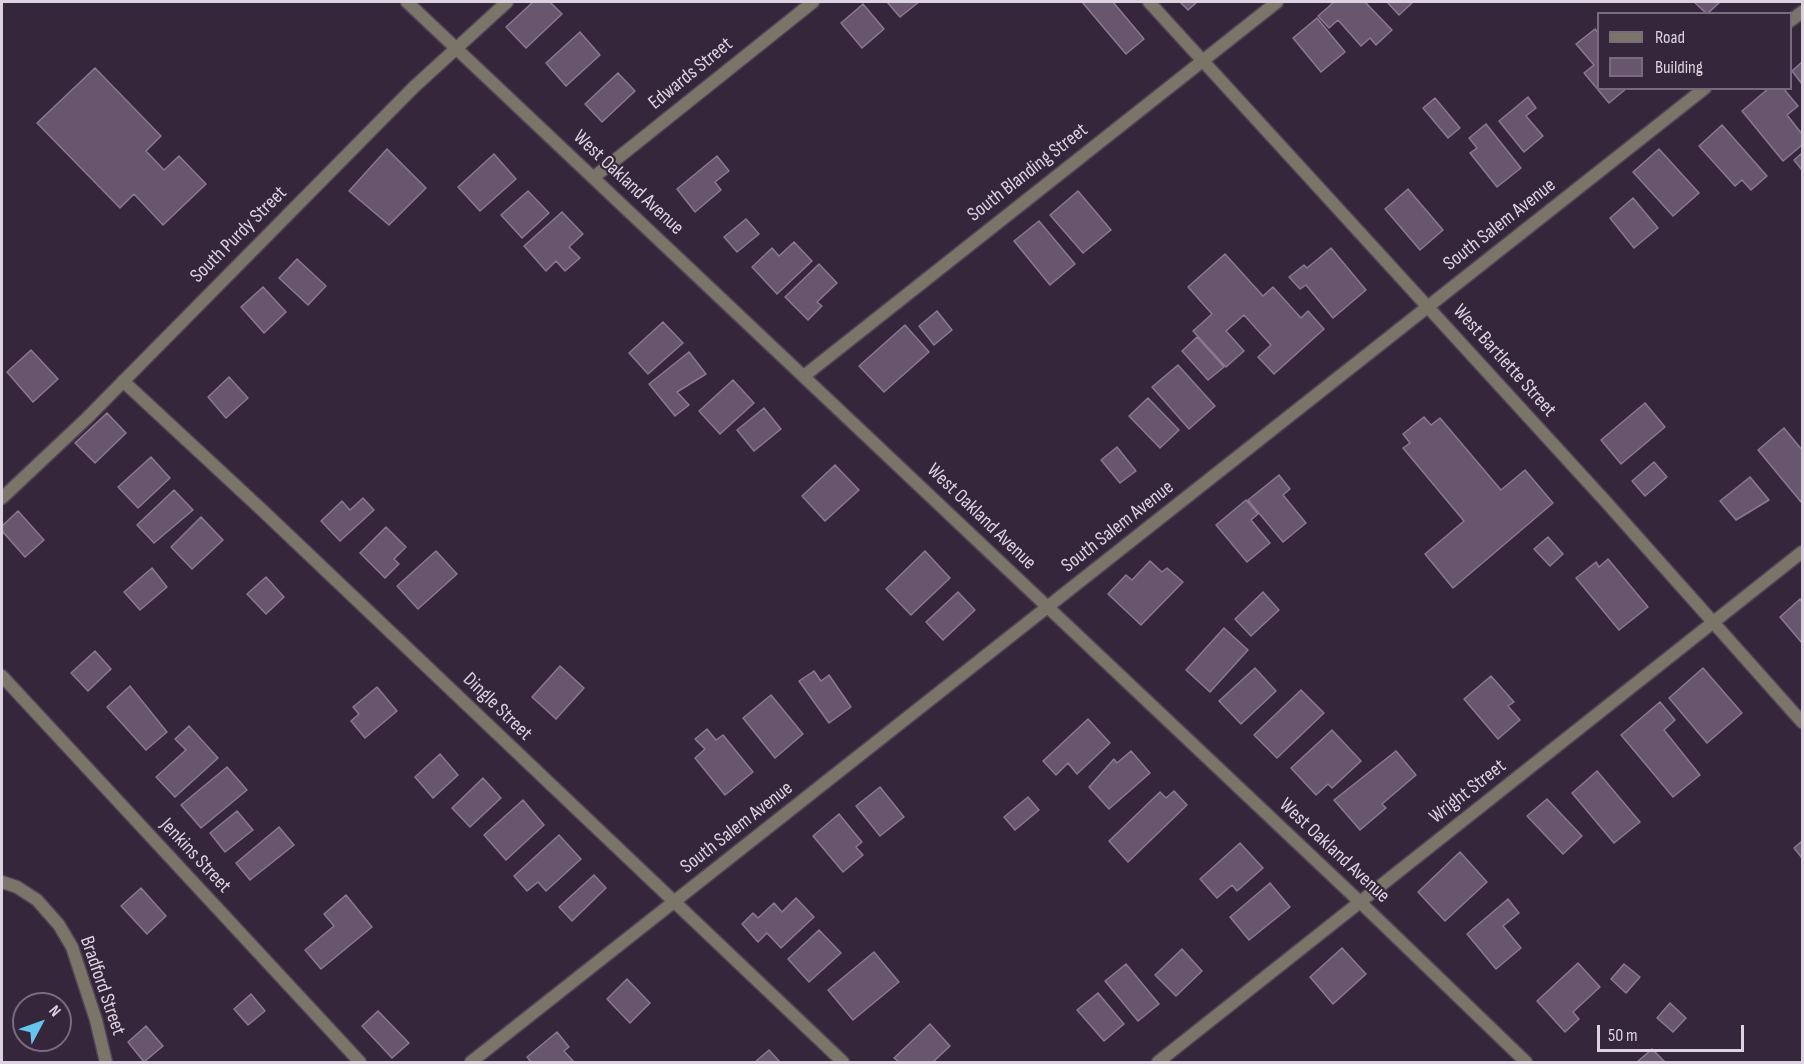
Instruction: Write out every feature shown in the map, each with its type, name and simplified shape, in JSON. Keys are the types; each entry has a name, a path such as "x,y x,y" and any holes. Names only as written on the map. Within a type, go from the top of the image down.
{"street":[{"name":"West Oakland Avenue","path":"408,2 1360,902 1526,1062"},
{"name":"South Purdy Street","path":"2,498 123,381 405,95 507,2"},
{"name":"Edwards Street","path":"594,177 813,2"},
{"name":"West Bartlette Street","path":"1149,2 1428,306 1803,722"},
{"name":"South Blanding Street","path":"804,376 1277,2"},
{"name":"South Salem Avenue","path":"471,1062 1702,90"},
{"name":"Dingle Street","path":"123,381 843,1062"},
{"name":"Wright Street","path":"1158,1062 1803,552"},
{"name":"Jenkins Street","path":"2,676 360,1062"},
{"name":"Bradford Street","path":"2,882 16,887 45,908 72,947 96,1020 106,1062"}],"building":[{"path":"533,2 550,2 562,14 526,48 506,27"},
{"path":"887,2 919,2 900,17"},
{"path":"1082,2 1113,2 1144,39 1126,54"},
{"path":"1180,2 1197,2 1188,10"},
{"path":"1334,2 1365,2 1392,30 1376,45 1370,38 1361,46 1338,20 1329,28 1318,16"},
{"path":"1387,2 1413,2 1399,15"},
{"path":"1694,2 1720,2 1709,12 1705,12"},
{"path":"863,4 884,29 862,48 841,23"},
{"path":"1317,18 1345,52 1321,72 1293,38"},
{"path":"1595,29 1597,32 1597,89 1584,73 1594,65 1576,44"},
{"path":"580,32 600,55 566,86 546,63"},
{"path":"1802,62 1802,84 1792,71"},
{"path":"95,68 161,136 146,151 164,170 179,156 206,184 163,225 134,194 120,208 37,123"},
{"path":"618,73 635,91 602,122 585,104"},
{"path":"1598,90 1625,90 1609,103"},
{"path":"1767,90 1785,90 1798,106 1787,115 1802,134 1802,145 1783,161 1742,111"},
{"path":"1528,97 1536,108 1526,116 1543,136 1524,152 1499,121"},
{"path":"1435,98 1460,128 1448,138 1423,108"},
{"path":"1486,124 1521,168 1497,187 1470,153 1477,148 1469,138"},
{"path":"1722,125 1767,176 1751,190 1742,180 1735,186 1699,146"},
{"path":"387,149 426,188 389,225 349,191"},
{"path":"1659,149 1699,193 1673,216 1633,172"},
{"path":"1802,153 1802,170 1794,160"},
{"path":"494,154 516,179 480,211 458,187"},
{"path":"717,156 729,171 715,182 721,190 695,212 677,189"},
{"path":"1408,189 1443,230 1420,250 1385,209"},
{"path":"528,191 549,213 522,238 501,215"},
{"path":"1078,191 1111,230 1083,253 1050,215"},
{"path":"1633,198 1658,228 1634,248 1610,218"},
{"path":"562,212 583,234 569,247 580,258 565,271 556,261 546,271 524,246"},
{"path":"746,219 759,234 737,252 724,237"},
{"path":"1039,221 1075,264 1050,285 1014,241"},
{"path":"794,242 812,261 777,294 752,267 772,248 779,256"},
{"path":"1331,248 1366,290 1333,318 1306,285 1300,289 1289,277 1304,265 1307,268"},
{"path":"1225,254 1263,296 1273,287 1301,318 1308,311 1324,329 1274,374 1258,357 1271,345 1244,315 1226,331 1244,351 1226,367 1193,331 1212,314 1188,287"},
{"path":"297,259 326,286 308,305 279,278"},
{"path":"819,264 837,283 817,302 822,306 808,320 785,297"},
{"path":"263,287 286,312 264,333 241,307"},
{"path":"937,311 952,330 934,345 919,326"},
{"path":"663,322 683,343 648,374 629,353"},
{"path":"905,325 929,352 884,392 859,366"},
{"path":"1197,337 1224,367 1208,380 1182,351"},
{"path":"31,350 58,379 33,402 7,372"},
{"path":"689,352 706,374 677,392 689,405 675,416 649,384"},
{"path":"1178,365 1215,406 1189,429 1152,387"},
{"path":"229,377 248,398 226,418 208,397"},
{"path":"733,380 754,403 720,434 699,411"},
{"path":"1148,398 1179,430 1160,448 1129,416"},
{"path":"1645,403 1665,427 1621,464 1601,440"},
{"path":"764,408 781,429 754,451 737,430"},
{"path":"107,413 126,433 95,463 75,443"},
{"path":"1424,417 1431,425 1440,418 1501,490 1525,470 1553,503 1453,588 1425,554 1464,521 1403,448 1410,443 1403,434"},
{"path":"1784,428 1802,450 1801,502 1758,450"},
{"path":"1117,447 1136,471 1120,483 1101,460"},
{"path":"151,457 170,478 138,508 118,487"},
{"path":"1654,462 1667,477 1645,496 1632,481"},
{"path":"835,465 859,490 825,521 802,496"},
{"path":"1279,475 1290,489 1283,495 1306,523 1283,542 1248,500"},
{"path":"1750,477 1769,500 1736,520 1720,501"},
{"path":"174,490 193,510 154,543 137,525"},
{"path":"363,498 374,510 340,541 321,521 342,501 350,510"},
{"path":"1246,500 1258,514 1251,520 1270,543 1247,562 1216,525"},
{"path":"18,511 44,540 25,557 2,531 2,526"},
{"path":"201,517 223,540 192,569 171,547"},
{"path":"386,527 406,547 394,559 399,564 385,578 360,553"},
{"path":"1548,537 1563,554 1550,566 1534,549"},
{"path":"436,551 457,574 418,609 397,586"},
{"path":"925,551 950,578 911,615 886,589"},
{"path":"1608,559 1648,607 1619,630 1576,578 1596,562 1599,567"},
{"path":"1150,561 1162,572 1167,568 1183,582 1141,625 1108,594 1126,575 1132,580"},
{"path":"152,568 167,587 140,610 124,592"},
{"path":"266,577 284,597 266,614 247,594"},
{"path":"958,592 975,610 943,640 926,622"},
{"path":"1263,592 1279,610 1251,636 1235,619"},
{"path":"1800,599 1802,602 1802,643 1780,617"},
{"path":"1224,628 1248,650 1210,692 1186,670"},
{"path":"95,651 111,669 88,691 71,673"},
{"path":"560,666 584,688 556,719 532,697"},
{"path":"1255,668 1276,691 1241,724 1219,701"},
{"path":"1703,668 1742,713 1707,743 1669,698"},
{"path":"814,671 821,681 829,675 851,707 829,723 799,681"},
{"path":"1491,676 1514,702 1508,706 1520,720 1498,739 1464,699"},
{"path":"130,686 167,732 146,750 107,707"},
{"path":"377,687 397,711 365,738 351,721 359,714 353,707"},
{"path":"1301,690 1324,713 1277,758 1254,735"},
{"path":"771,695 803,734 775,758 743,718"},
{"path":"1660,702 1675,720 1664,730 1700,775 1673,797 1621,735"},
{"path":"1088,719 1110,743 1077,774 1068,763 1056,775 1043,761"},
{"path":"189,726 218,758 175,797 156,777 186,750 175,739"},
{"path":"707,729 716,740 723,735 753,772 725,795 695,758 705,749 695,739"},
{"path":"1332,730 1361,761 1332,788 1328,784 1316,795 1291,768"},
{"path":"1131,751 1150,773 1109,809 1089,787 1114,759 1117,763"},
{"path":"1396,751 1416,775 1382,804 1386,808 1360,830 1334,800"},
{"path":"440,754 458,775 433,798 415,777"},
{"path":"227,767 247,790 201,828 181,805"},
{"path":"1597,771 1640,822 1614,843 1572,793"},
{"path":"483,778 501,798 470,827 452,808"},
{"path":"880,787 904,817 880,836 856,806"},
{"path":"1174,791 1187,805 1128,862 1109,841 1160,792 1166,798"},
{"path":"1028,797 1039,810 1015,830 1004,817"},
{"path":"1547,799 1582,836 1563,854 1527,816"},
{"path":"523,800 544,825 506,860 484,835"},
{"path":"237,811 253,830 225,852 210,833"},
{"path":"839,814 862,842 856,847 863,855 843,872 813,836"},
{"path":"279,827 294,845 250,880 236,863"},
{"path":"559,835 581,859 546,891 538,882 527,891 514,876"},
{"path":"1802,841 1802,858 1794,848"},
{"path":"1240,843 1263,868 1237,891 1232,885 1217,898 1200,879"},
{"path":"1460,852 1487,882 1445,921 1418,892"},
{"path":"594,875 606,888 572,921 559,907"},
{"path":"1270,883 1290,907 1249,940 1230,917"},
{"path":"141,888 166,916 147,934 121,906"},
{"path":"346,895 372,927 321,969 305,950 334,926 324,914"},
{"path":"796,898 814,917 781,948 767,933 758,942 742,924 753,913 758,918 774,903 782,912"},
{"path":"1508,899 1519,913 1503,926 1521,948 1496,969 1467,934"},
{"path":"819,930 841,953 809,982 788,959"},
{"path":"1342,948 1366,974 1333,1004 1310,977"},
{"path":"1182,949 1202,971 1176,996 1155,975"},
{"path":"874,952 899,982 853,1020 828,990"},
{"path":"1578,963 1600,987 1573,1012 1579,1019 1565,1032 1537,1001"},
{"path":"1126,964 1159,1004 1138,1021 1105,981"},
{"path":"1624,964 1640,977 1626,993 1611,979"},
{"path":"627,979 650,1003 630,1023 607,999"},
{"path":"1098,993 1124,1024 1104,1041 1077,1010"},
{"path":"251,994 265,1011 248,1025 234,1009"},
{"path":"1670,1003 1686,1018 1673,1032 1657,1018"},
{"path":"378,1011 409,1043 392,1058 362,1026"},
{"path":"930,1024 950,1046 933,1062 899,1062 894,1058"},
{"path":"146,1026 163,1046 144,1062 128,1042"},
{"path":"557,1032 569,1047 564,1051 574,1062 531,1062 527,1057"},
{"path":"1652,1049 1665,1062 1637,1062"},
{"path":"769,1050 780,1062 755,1062"}]}
